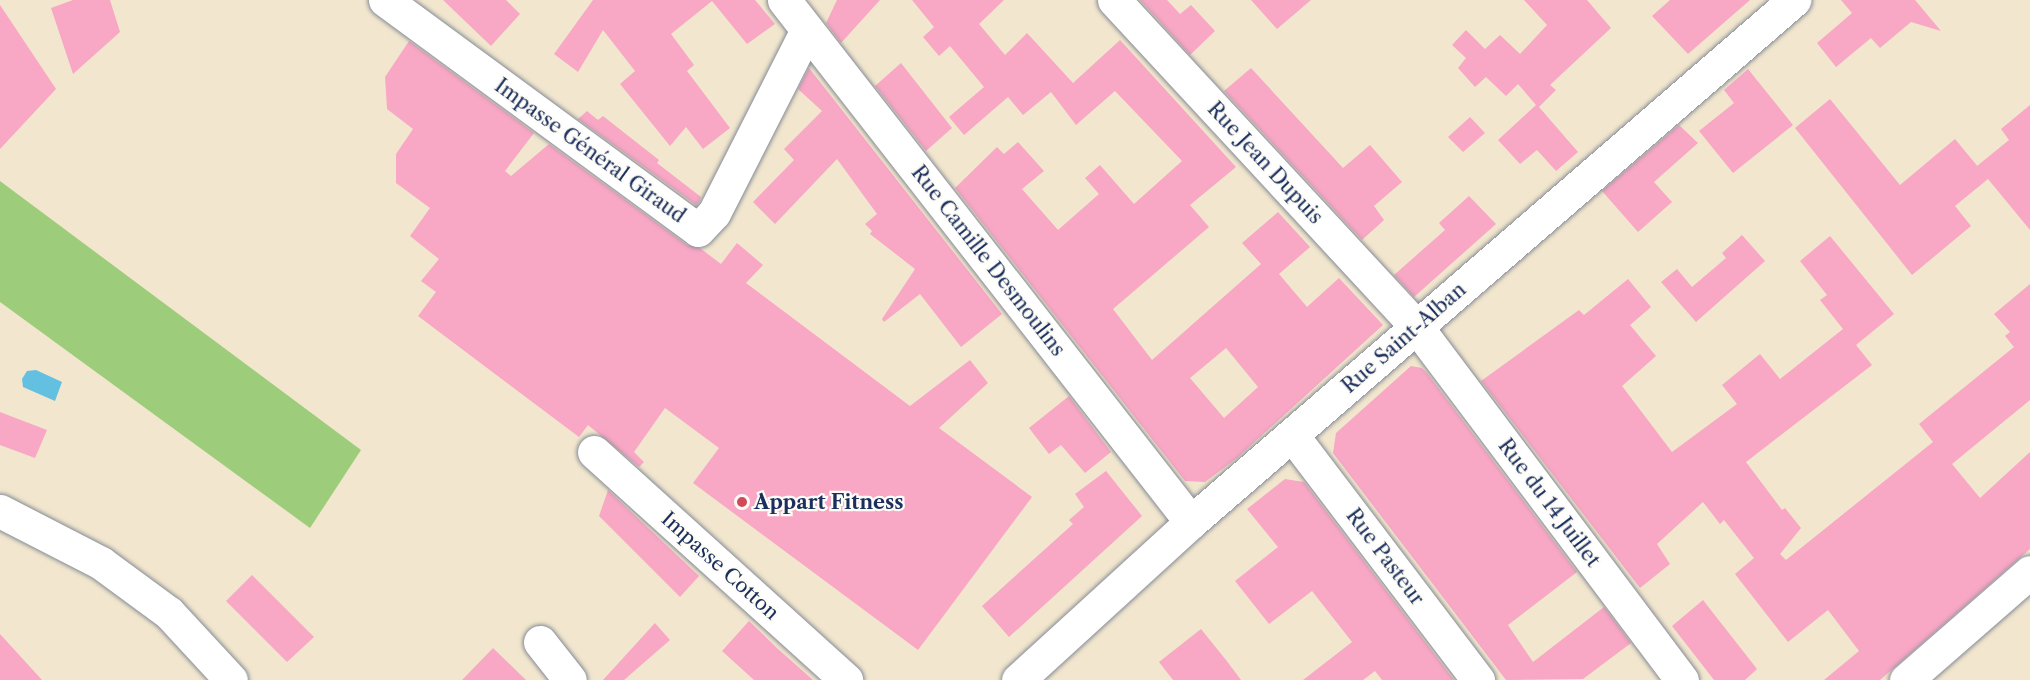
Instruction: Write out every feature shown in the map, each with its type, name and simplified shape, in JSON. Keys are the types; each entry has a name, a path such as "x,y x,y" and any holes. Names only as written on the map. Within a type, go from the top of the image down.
{"street":[{"name":"Impasse Général Giraud","path":"385,0 698,230 714,213 807,30"},
{"name":"Rue Camille Desmoulins","path":"784,0 1191,522"},
{"name":"Rue Jean Dupuis","path":"1114,0 1416,326"},
{"name":"Rue Saint-Alban","path":"1018,680 1191,522 1416,326 1721,67 1794,0"},
{"name":"Rue du 14 Juillet","path":"1416,326 1682,680"},
{"name":"Rue Pasteur","path":"1292,435 1478,680"},
{"name":"Impasse Cotton","path":"594,452 846,680"},
{"path":"0,511 101,563 161,607 231,680"},
{"path":"1906,680 2030,572"},
{"path":"540,642 570,680"}],"green space":[{"path":"0,181 361,450 310,528 0,302"}],"water":[{"path":"36,370 62,382 55,401 23,387 22,379 27,371"}],"building":[{"path":"73,0 110,0 120,32 73,74 51,8"},
{"path":"443,0 506,0 520,14 491,46"},
{"path":"593,0 755,0 775,24 747,44 712,1 671,34 694,65 687,71 730,128 703,149 686,127 670,146 620,84 635,71 603,30 578,72 554,54"},
{"path":"837,0 880,0 841,43 826,23"},
{"path":"912,0 1004,0 979,24 1005,55 1027,33 1073,83 1120,40 1236,167 1190,205 1209,227 1113,309 1152,360 1261,264 1242,243 1278,212 1310,247 1279,274 1307,307 1339,278 1383,325 1237,458 1205,482 1185,481 955,188 997,147 1004,154 1018,142 1044,171 1022,189 1058,230 1099,194 1085,178 1100,165 1134,204 1182,161 1115,91 1076,125 1051,92 1023,115 1008,97 964,135 949,117 984,87 950,46 939,56 923,37 934,27","holes":["1226,348 1258,387 1224,418 1190,378"]},
{"path":"1140,0 1167,0 1180,14 1191,5 1215,31 1190,55"},
{"path":"1251,0 1311,0 1277,29"},
{"path":"1524,0 1587,0 1611,28 1550,85 1556,90 1539,107 1578,152 1556,171 1537,150 1520,164 1498,140 1536,105 1518,84 1506,96 1486,77 1475,87 1458,68 1466,58 1452,45 1466,30 1485,49 1500,35 1520,54 1547,25"},
{"path":"1670,0 1750,0 1688,54 1652,16"},
{"path":"1841,0 1915,0 1941,31 1911,22 1880,48 1871,38 1836,67 1817,43 1852,13"},
{"path":"0,5 56,89 0,149"},
{"path":"409,41 534,133 505,171 511,176 549,144 687,245 700,248 721,264 737,243 763,265 746,283 910,406 970,360 988,383 939,428 1032,497 918,650 693,483 719,448 665,408 634,452 644,462 639,467 588,425 579,437 418,316 436,292 421,281 439,259 410,236 430,208 396,183 396,154 413,129 387,109 385,77"},
{"path":"901,63 952,128 926,151 875,86"},
{"path":"809,68 1002,314 961,347 920,294 884,322 882,319 915,269 870,234 872,231 865,224 877,214 837,159 775,224 753,202 794,160 784,149 822,111 798,89"},
{"path":"1251,68 1343,168 1370,145 1402,182 1374,206 1384,220 1362,240 1224,91"},
{"path":"1748,69 1793,125 1733,173 1699,131 1734,103 1724,90"},
{"path":"1830,99 1900,185 1955,139 1977,166 2009,140 2001,129 2030,105 2030,230 1988,179 1955,206 1971,226 1912,275 1795,128"},
{"path":"587,111 598,120 603,116 659,160 657,163 701,197 699,202 696,205 578,119"},
{"path":"1470,117 1485,133 1463,152 1448,137"},
{"path":"1679,125 1698,143 1654,182 1672,202 1638,232 1602,191"},
{"path":"1469,196 1496,224 1414,297 1394,275 1445,230 1439,223"},
{"path":"1742,235 1765,261 1696,322 1661,282 1677,269 1692,287 1726,258 1722,253"},
{"path":"1830,236 1894,314 1856,345 1872,365 1746,462 1782,510 1785,508 1801,528 1780,554 1786,560 1933,442 1919,424 2014,347 2005,336 2010,332 1994,314 2030,284 2030,400 1952,464 1980,498 2030,452 2030,549 1880,680 1824,680 1859,651 1828,610 1788,642 1735,574 1754,558 1724,520 1720,524 1703,502 1657,544 1670,564 1640,588 1481,381 1579,310 1584,315 1628,279 1651,307 1630,325 1656,356 1622,386 1672,452 1737,404 1722,385 1760,354 1780,379 1843,329 1820,300 1827,295 1800,261"},
{"path":"1411,366 1422,368 1427,373 1577,572 1508,625 1533,662 1604,607 1631,643 1583,679 1506,680 1333,453 1336,433"},
{"path":"1069,396 1111,452 1085,473 1061,445 1049,454 1029,428"},
{"path":"0,412 47,430 35,458 0,445"},
{"path":"1106,471 1142,516 1009,637 982,606 1073,524 1069,520 1084,507 1075,494"},
{"path":"1285,479 1304,482 1454,680 1382,680 1375,671 1363,680 1303,680 1352,642 1312,591 1269,624 1235,581 1278,547 1247,509"},
{"path":"608,490 699,576 680,597 599,516"},
{"path":"252,575 314,637 287,662 226,601"},
{"path":"1703,600 1757,669 1745,680 1714,680 1672,626"},
{"path":"749,621 813,680 754,680 722,651"},
{"path":"655,623 670,640 624,680 603,680"},
{"path":"1201,629 1241,680 1173,680 1159,662"},
{"path":"0,634 42,680 0,680"},
{"path":"493,648 526,680 462,680"}],"place":[{"name":"Appart Fitness","path":"742,502"}]}
